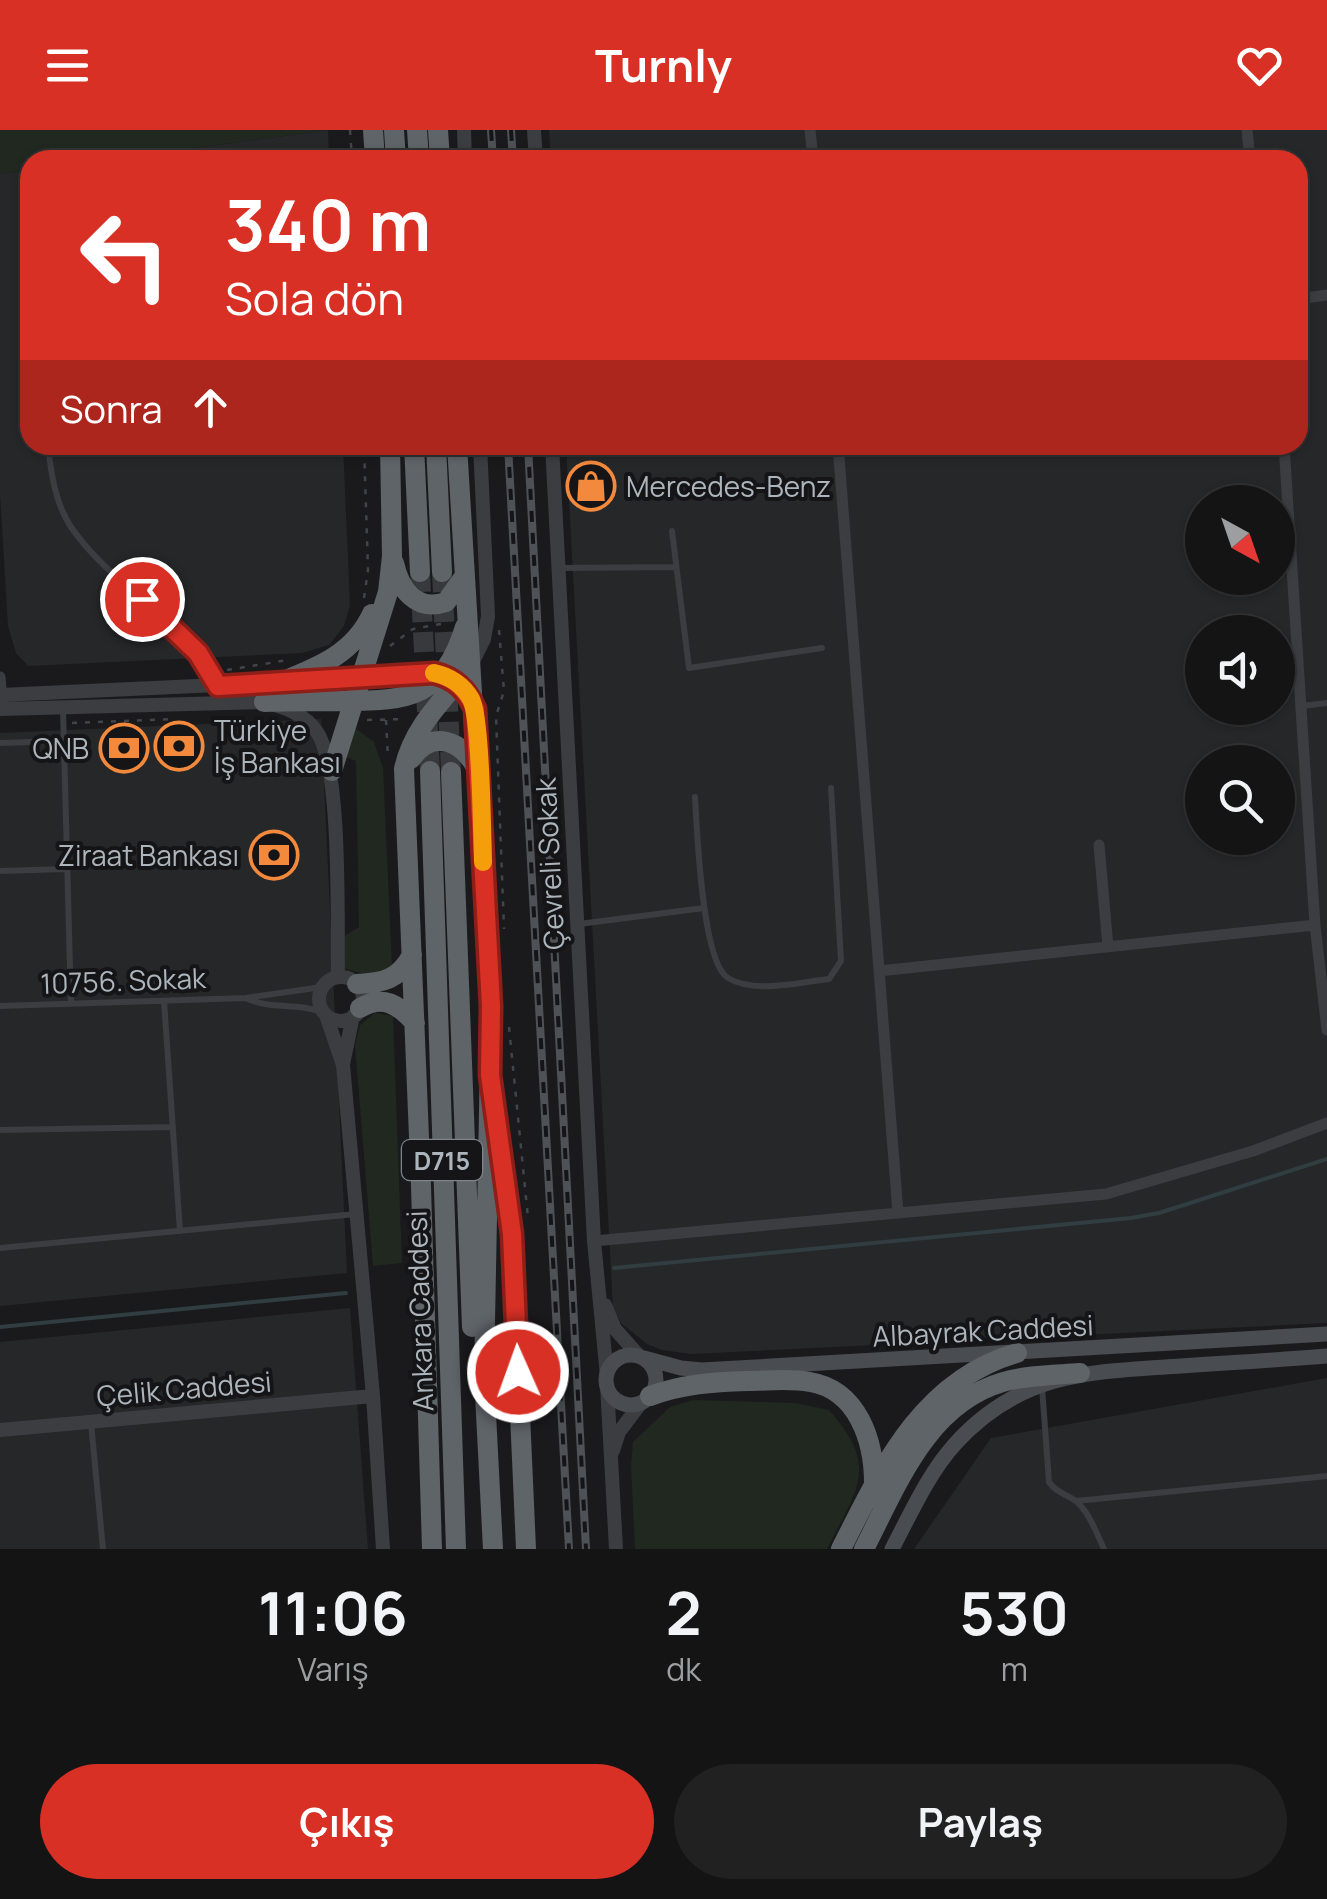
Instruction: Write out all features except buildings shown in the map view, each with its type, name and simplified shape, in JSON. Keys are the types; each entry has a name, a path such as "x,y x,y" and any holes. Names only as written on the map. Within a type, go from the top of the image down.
{"highway":[{"path":"332,771 386,602 392,556 390,455"},
{"path":"414,455 420,572"},
{"path":"436,455 442,572"},
{"path":"432,1549 404,768 409,747 456,675 473,622 464,577 458,455"},
{"path":"281,682 334,658 364,630 378,596 391,506"},
{"path":"392,556 405,591 428,606 446,602 464,577"},
{"path":"473,622 459,645 456,675 482,714 478,771 491,1006 484,1375 492,1549"},
{"path":"281,682 456,675"},
{"path":"264,702 349,711 405,698 456,675"},
{"path":"404,782 417,750 439,740 463,748 478,771"},
{"name":"Ankara Caddesi","path":"456,1549 449,1376 440,772 481,1549"},
{"path":"348,981 377,983 397,976 412,955"},
{"path":"357,1012 374,1001 390,1002 415,1023"},
{"path":"490,1075 512,1234 526,1549"},
{"path":"421,1186 449,1376"},
{"path":"841,1549 898,1444 934,1401 979,1368 1018,1353"},
{"path":"864,1549 912,1458 941,1420 971,1396 1005,1381 1080,1373"},
{"path":"645,1400 704,1383 802,1380 827,1386 853,1408 866,1430 873,1455 874,1483"}],"main road":[{"name":"Albayrak Caddesi","path":"642,1358 702,1370 1327,1334"},
{"path":"628,1355 642,1358 656,1374 655,1386 645,1400 620,1402 612,1395 607,1380 617,1360 628,1355"},
{"name":"Albayrak Caddesi","path":"1080,1373 1327,1356"},
{"name":"Albayrak Caddesi","path":"892,1549 929,1480 958,1442 988,1414 1042,1380"}],"street":[{"path":"473,622 480,455"},
{"name":"Çevreli Sokak","path":"552,455 594,1241 607,1380 616,1549"},
{"path":"839,455 898,1214"},
{"path":"1285,455 1315,925 1327,1030"},
{"path":"0,676 1,702"},
{"path":"1,702 281,682"},
{"path":"1,702 63,706 264,702 296,713 311,724 324,745 332,771 348,981 362,996 343,1065"},
{"path":"1099,845 1108,947"},
{"path":"879,971 1315,925"},
{"path":"348,981 322,987 319,1000 343,1065 373,1396 382,1549"},
{"path":"325,1014 341,1020 357,1012"},
{"path":"594,1241 1106,1194 1327,1123"},
{"path":"597,1280 616,1329 642,1358"},
{"name":"Çelik Caddesi","path":"0,1430 373,1396"},
{"path":"610,1461 619,1432 645,1400"}],"lane":[{"path":"50,455 56,492 70,525 198,653 218,686"},
{"path":"672,531 690,668 822,648"},
{"path":"557,568 675,567"},
{"path":"1302,706 1327,702"},
{"path":"63,706 71,1004"},
{"path":"0,743 64,740"},
{"path":"694,797 704,908 717,969 730,980 760,985 829,979 840,961 832,788"},
{"path":"0,871 67,869"},
{"path":"578,924 704,908"},
{"name":"10756. Sokak","path":"0,1006 246,998 322,987"},
{"name":"10756. Sokak","path":"246,998 262,1005 305,1006 325,1014"},
{"path":"164,1001 180,1231"},
{"path":"0,1130 173,1127"},
{"path":"0,1248 357,1214"},
{"path":"1042,1380 1049,1482 1058,1493 1076,1501 1327,1476"},
{"path":"91,1422 103,1549"},
{"path":"1076,1501 1104,1549"}],"path":[{"path":"363,603 368,570 364,455"},
{"path":"368,655 378,654 413,629 473,622 500,630 504,691 482,714 505,942"},
{"path":"211,671 299,659"},
{"path":"349,711 427,718"},
{"path":"63,724 181,719"},
{"path":"508,1018 528,1234"}],"shaded area":[{"path":"0,130 328,130 179,150 20,150 20,171 0,174"},
{"path":"328,130 329,150 179,150"},
{"path":"549,130 1327,130 1327,1323 691,1354 647,1344 621,1323 613,1307 567,455 1308,455 1308,150 550,150"},
{"path":"20,171 20,455 343,455 350,605 344,626 329,645 302,653 28,666 16,653 8,626 0,495 0,174"},
{"path":"321,719 347,1273 0,1306 0,733"},
{"path":"351,725 374,742 383,768 392,967 374,976 342,968 343,937 359,927 356,761 341,755"},
{"path":"375,1013 393,1016 402,1263 373,1266 355,1045 360,1025"},
{"path":"350,1308 368,1549 0,1549 0,1342"},
{"path":"1327,1378 1327,1549 914,1549 991,1438"},
{"path":"693,1400 796,1403 829,1410 855,1448 859,1464 854,1494 827,1549 635,1549 633,1442 670,1407"}],"waterway":[{"path":"614,1268 1131,1218 1159,1213 1327,1159"},
{"path":"0,1327 346,1293"}],"tunnel":[{"path":"420,572 430,771"},
{"path":"442,572 451,772"}],"railway":[{"path":"491,130 492,150"},
{"path":"511,130 512,150"},
{"path":"509,455 569,1549"},
{"path":"529,455 586,1549"}],"slow traffic":[{"path":"434,673 460,686 475,709 483,862"}],"place":[{"name":"Mercedes-Benz","path":"591,486"},
{"name":"Türkiye İş Bankası","path":"179,746"},
{"name":"QNB","path":"124,748"},
{"name":"Ziraat Bankası","path":"274,855"}],"route":[{"path":"142,599 198,653 218,686 434,673 453,680 470,698 475,709 489,967 490,1075 512,1234 518,1372"}]}
